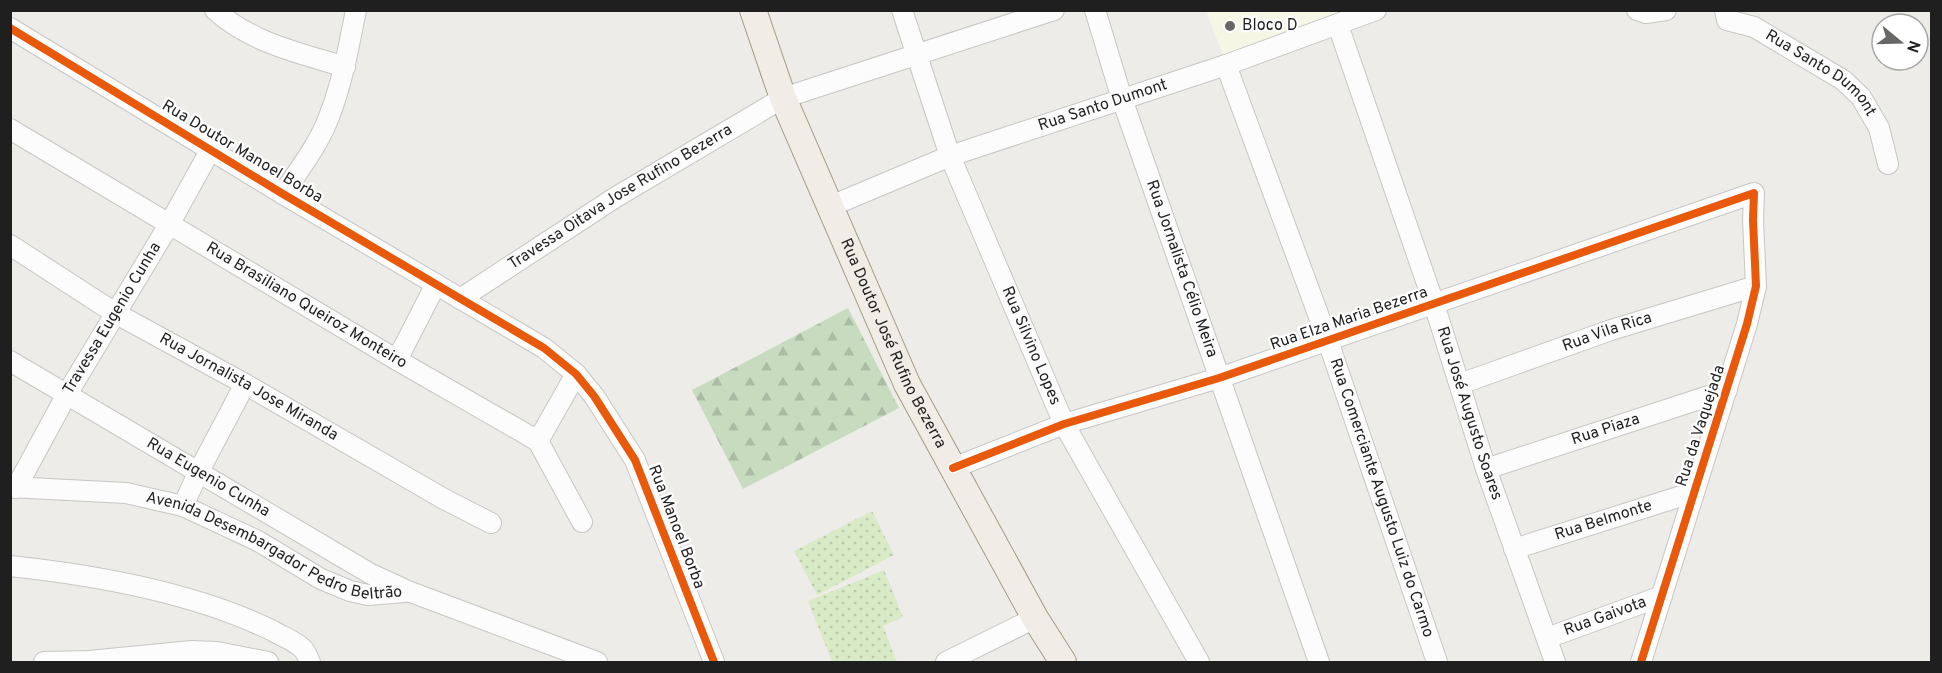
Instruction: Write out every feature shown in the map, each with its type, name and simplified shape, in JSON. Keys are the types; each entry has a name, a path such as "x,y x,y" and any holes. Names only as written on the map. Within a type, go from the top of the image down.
{"main road":[{"name":"Rua Doutor José Rufino Bezerra","path":"753,10 783,98 907,384 1035,618 1063,663"}],"street":[{"path":"283,194 330,116 345,67 356,10"},
{"name":"Rua Silvino Lopes","path":"902,10 950,156 1064,424 1199,663"},
{"name":"Travessa Oitava Jose Rufino Bezerra","path":"460,300 616,197 783,98 1054,10"},
{"name":"Rua Jornalista Célio Meira","path":"1095,10 1122,99 1319,663"},
{"name":"Rua Santo Dumont","path":"831,206 950,156 1226,65 1377,10"},
{"path":"1637,10 1646,13 1666,10"},
{"name":"Rua Santo Dumont","path":"1725,10 1727,20 1754,27 1822,66 1843,80 1861,97 1879,128 1888,164"},
{"path":"223,14 261,40 345,67"},
{"name":"Rua José Augusto Soares","path":"1338,25 1434,304 1486,469 1555,663"},
{"name":"Rua Doutor Manoel Borba","path":"10,28 460,300"},
{"name":"Rua Comerciante Augusto Luiz do Carmo","path":"1226,65 1328,341 1437,663"},
{"name":"Rua Brasiliano Queiroz Monteiro","path":"10,129 397,360 538,441"},
{"name":"Travessa Eugenio Cunha","path":"13,487 211,150"},
{"name":"Rua Elza Maria Bezerra","path":"953,468 1064,424 1219,378 1754,193"},
{"name":"Rua da Vaquejada","path":"1641,663 1747,324 1756,286 1754,193"},
{"name":"Rua Jornalista Jose Miranda","path":"10,245 116,313 245,384 444,499 491,523"},
{"path":"397,360 436,284"},
{"name":"Rua Vila Rica","path":"1460,384 1611,330 1756,286"},
{"name":"Rua Manoel Borba","path":"460,300 544,348 576,374 612,421 635,460 714,663"},
{"name":"Rua Eugenio Cunha","path":"10,361 199,471 334,554 408,591"},
{"path":"576,374 538,441 582,522"},
{"path":"183,506 245,384"},
{"name":"Rua Piaza","path":"1486,469 1727,390"},
{"name":"Avenida Desembargador Pedro Beltrão","path":"13,487 126,493 183,506 258,541 321,579 350,591 368,594 408,591 597,663"},
{"name":"Rua Belmonte","path":"1514,549 1694,492"},
{"path":"10,566 66,572 179,597 235,614 296,643 305,651 310,663"},
{"name":"Rua Gaivota","path":"1547,638 1662,596"},
{"path":"946,663 1035,618"},
{"path":"44,663 192,651 225,653 268,663"}],"shaded area":[{"path":"1206,11 1341,11 1223,55"}],"green space":[{"path":"848,308 899,408 743,489 692,390"},
{"path":"872,511 894,555 817,595 794,551"},
{"path":"884,570 903,617 883,626 897,662 832,662 808,601"}],"cycle path":[{"path":"10,28 283,194 544,348 576,374 594,396 635,460 714,662"},
{"path":"953,468 1064,424 1219,378 1754,193 1756,286 1747,324 1641,662"}],"place":[{"name":"Bloco D","path":"1230,26"}]}
